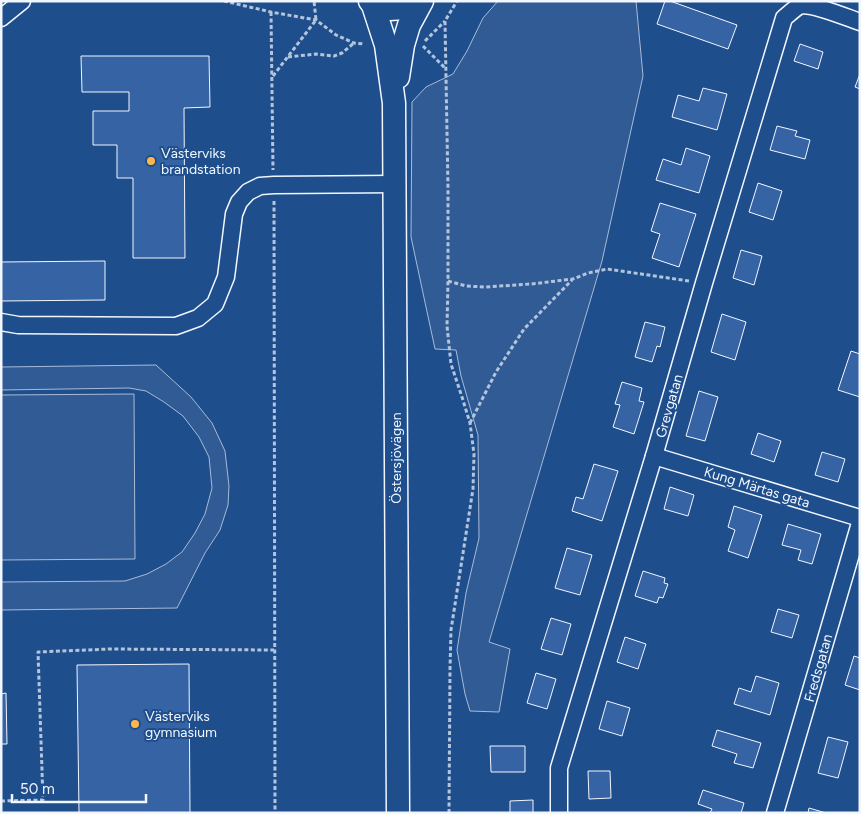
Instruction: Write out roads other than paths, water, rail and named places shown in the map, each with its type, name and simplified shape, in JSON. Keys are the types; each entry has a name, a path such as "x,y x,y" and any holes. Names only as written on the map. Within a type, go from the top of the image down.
{"main road":[{"path":"371,2 388,9 406,8 422,1"},
{"name":"Östersjövägen","path":"394,103 403,45 409,25 422,1"},
{"name":"Östersjövägen","path":"371,2 386,45 394,103 398,813"}],"street":[{"path":"1,18 22,1"},
{"name":"Grevgatan","path":"559,813 559,768 784,18 799,6 804,5 860,22"},
{"path":"1,322 18,325 176,326 198,318 215,304 226,276 234,214 248,192 260,186 274,185 395,184"},
{"name":"Kung Märtas gata","path":"654,456 860,518"},
{"name":"Fredsgatan","path":"775,813 860,522"}],"place":[{"name":"Västerviks brandstation","path":"151,161"},
{"name":"Västerviks gymnasium","path":"135,724"}]}
